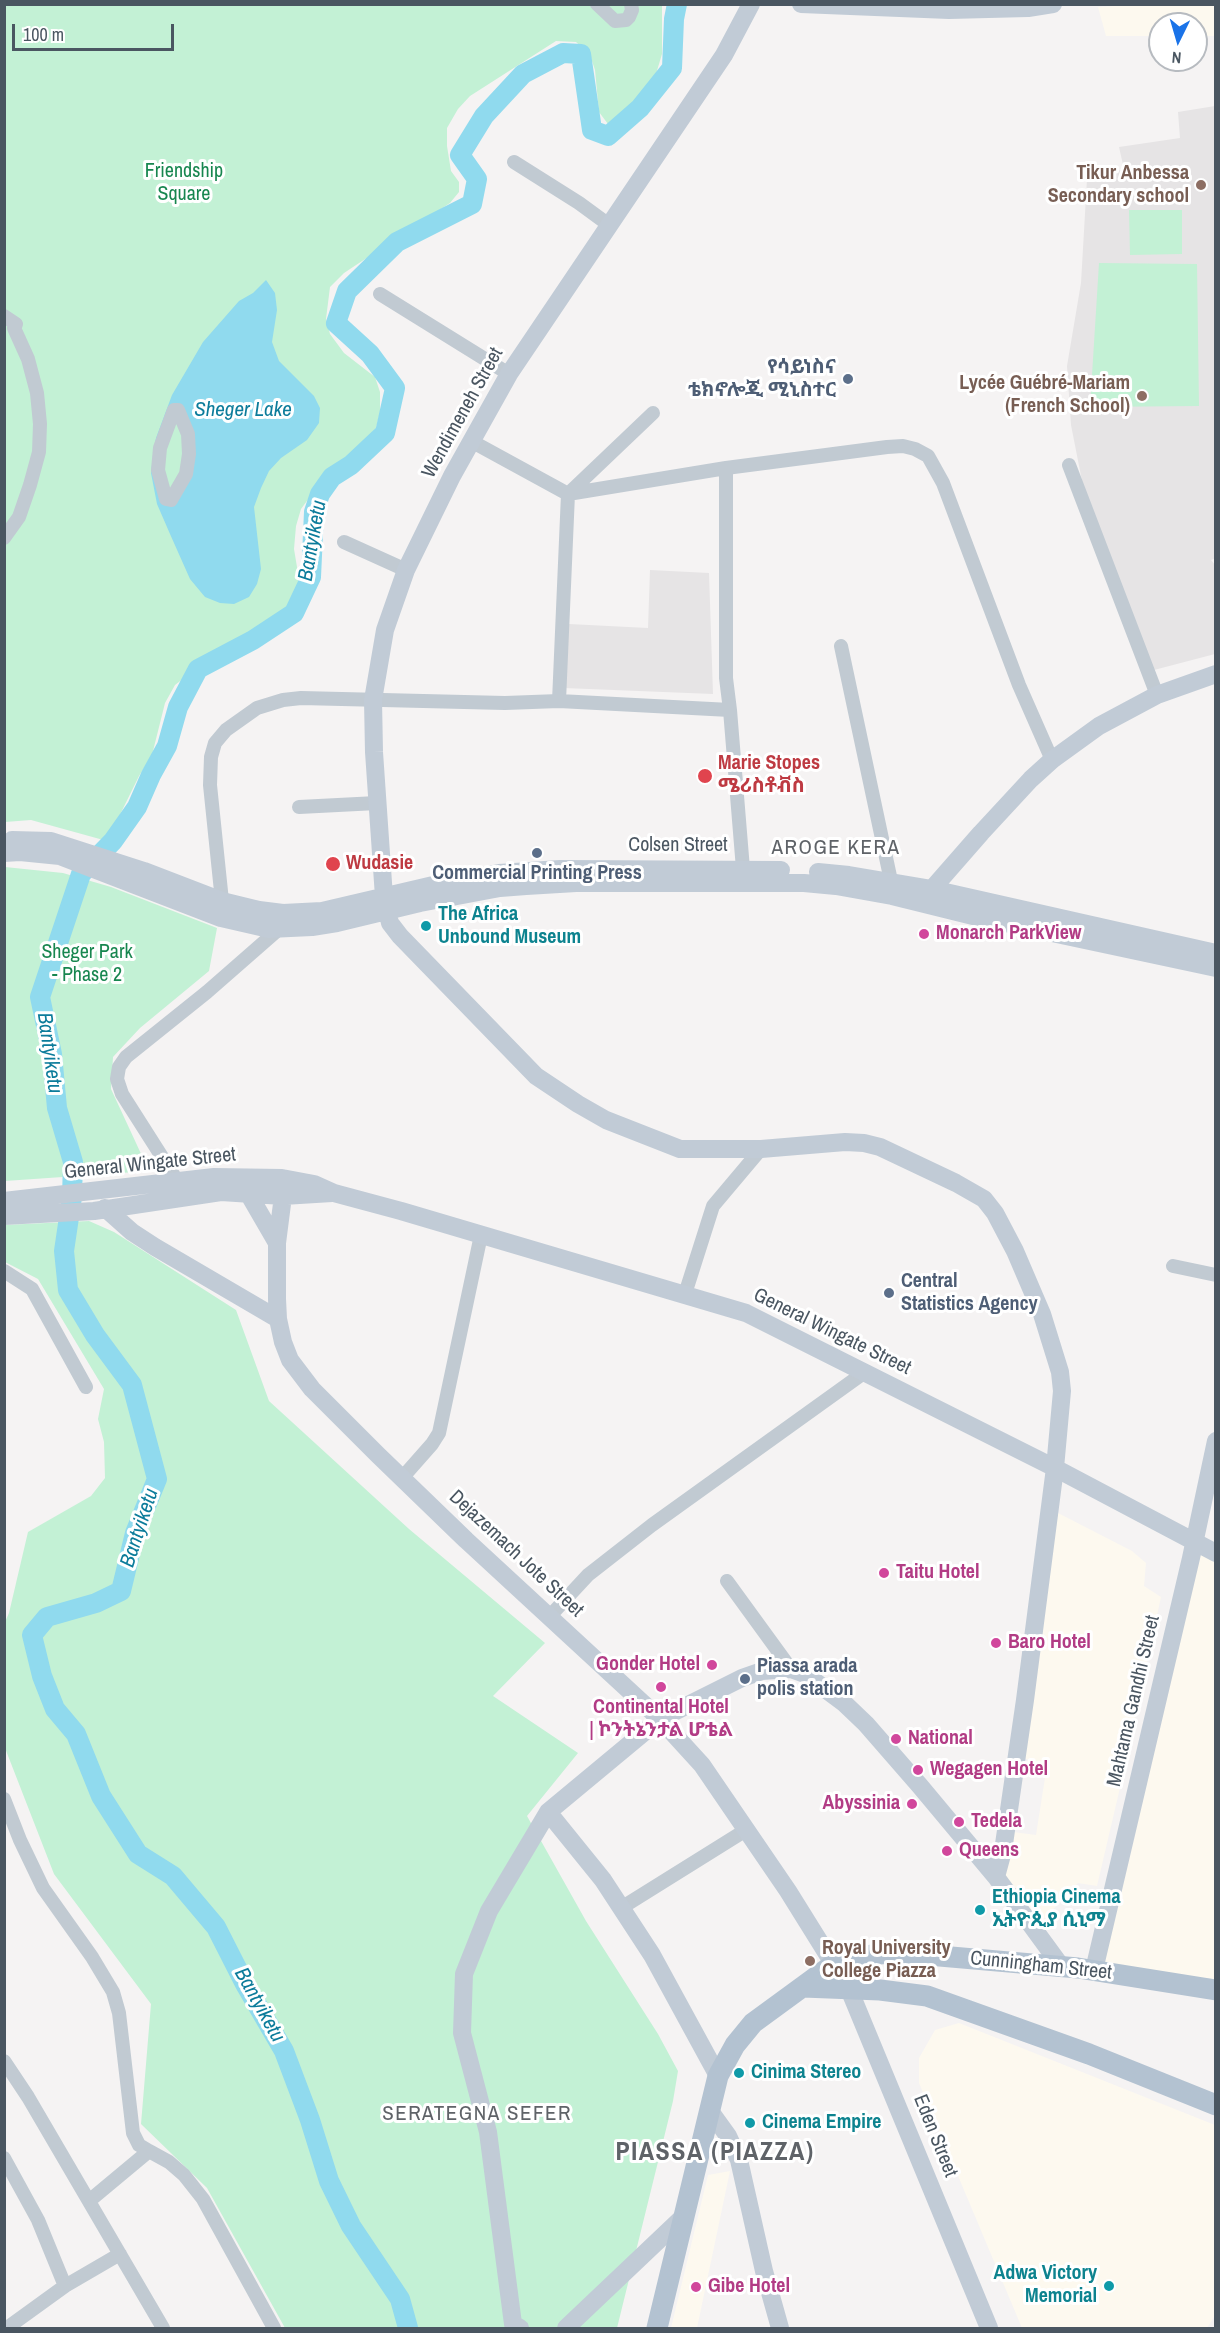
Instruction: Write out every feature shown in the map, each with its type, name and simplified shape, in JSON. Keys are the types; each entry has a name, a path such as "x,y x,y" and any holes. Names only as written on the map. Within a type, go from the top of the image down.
{"main road":[{"name":"Wendimeneh Street","path":"385,904 377,803 373,700 385,630 406,570 471,441 508,374 724,55 751,4"},
{"path":"801,4 1028,8 1053,4"},
{"path":"928,897 1030,779 1052,760 1099,726 1157,696 1215,674"},
{"path":"4,841 51,841 78,855 142,879 221,918 246,925 279,929 337,923 385,904 500,888 555,884 805,877 836,886 928,897 1215,968"},
{"path":"4,853 78,855"},
{"name":"Colsen Street","path":"142,879 259,910 283,913 385,904 447,882 499,873 560,869 743,869 805,877 891,882 928,897 1215,953"},
{"path":"385,904 390,923 400,936 536,1076 578,1104 643,1136 680,1149 761,1149 845,1142 880,1147 984,1199 996,1213 1042,1314 1060,1372 1062,1391 1055,1468 1004,1851 996,1877"},
{"name":"General Wingate Street","path":"97,1204 177,1182 214,1177 282,1178 314,1184 334,1193 401,1210 746,1313 1055,1468 1215,1553"},
{"name":"Dejazemach Jote Street","path":"282,1178 283,1196 277,1243 278,1319 290,1360 312,1389 402,1478 660,1719 702,1765 835,1963"},
{"name":"General Wingate Street","path":"4,1201 40,1206 97,1204 221,1192 283,1196 334,1193"},
{"path":"248,1193 277,1243"},
{"path":"97,1204 155,1247 278,1319"},
{"name":"General Wingate Street","path":"4,1216 40,1206"},
{"name":"Mahtama Gandhi Street","path":"1094,1970 1195,1542 1215,1441"},
{"path":"520,2328 513,2324 488,2132 462,2032 464,1974 489,1911 548,1812 660,1719 742,1678 774,1669 791,1669 805,1674 844,1703 866,1724 996,1877 1061,1966"},
{"path":"548,1812 603,1880 652,1955 718,2076"},
{"name":"Cunningham Street","path":"657,2328 718,2076 735,2045 753,2023 835,1963 887,1952 1061,1966 1215,1990"},
{"name":"Eden Street","path":"835,1963 849,1989 990,2328"},
{"path":"803,1987 880,1990 927,1996 1089,2054 1215,2105"},
{"path":"710,2111 728,2136 739,2160 764,2271 780,2328"},
{"path":"566,2328 683,2217"}],"street":[{"path":"597,4 615,21 626,20 632,10 631,4"},
{"path":"514,162 609,225"},
{"path":"380,294 508,374"},
{"path":"4,316 16,324 14,328 28,359 37,393 40,424 39,452 30,485 19,517 4,538"},
{"path":"174,410 178,410 188,434 189,454 186,474 171,500 166,499 158,470 160,448 165,433 174,410"},
{"path":"559,701 568,494 653,413"},
{"path":"471,441 568,494 726,468 887,447 915,448 928,456 943,483 1019,685 1052,760"},
{"path":"1069,465 1157,696"},
{"path":"726,468 726,678 743,869"},
{"path":"344,542 406,570"},
{"path":"841,646 891,882"},
{"path":"222,901 210,785 211,757 215,743 241,718 257,708 283,700 373,700 505,703 559,701 730,710"},
{"path":"298,807 377,803"},
{"path":"177,1182 122,1094 117,1079 119,1067 126,1057 207,992 279,929"},
{"path":"685,1294 713,1206 761,1149"},
{"path":"402,1478 439,1433 481,1235"},
{"path":"1173,1266 1215,1275"},
{"path":"4,1271 32,1289 86,1387"},
{"path":"550,1616 588,1575 652,1525 865,1372"},
{"path":"727,1581 791,1669"},
{"path":"4,1799 20,1840 44,1888 92,1957 113,1992 119,2013 133,2133 139,2145 169,2162 184,2175 203,2199 274,2328"},
{"path":"621,1908 746,1830"},
{"path":"4,2061 163,2328"},
{"path":"89,2202 149,2151"},
{"path":"4,2158 38,2220 65,2286"},
{"path":"7,2328 65,2286 120,2254"}],"shaded area":[{"path":"1215,5 1215,36 1208,36 1208,12 1148,12 1148,36 1106,36 1098,7"},
{"name":"Lycée Guébré-Mariam (French School)","path":"1215,106 1216,558 1211,560 1216,566 1215,654 1154,670 1083,486 1071,425 1067,366 1081,283 1087,179 1124,169 1119,147 1180,138 1178,112"},
{"path":"650,570 709,573 713,694 564,688 569,624 648,628"},
{"path":"1058,1513 1132,1551 1146,1563 1144,1586 1161,1597 1097,1886 1078,1883 1041,1922 1004,1875 1013,1832 1036,1835 1047,1765 1023,1758"},
{"path":"1194,1552 1215,1561 1215,1979 1095,1967"},
{"path":"959,2023 1215,2125 1216,2314 1207,2328 1022,2328 919,2083 919,2058 935,2030"},
{"path":"730,2171 697,2328 671,2328 708,2175"}],"green space":[{"name":"Friendship Square","path":"7,4 662,5 662,54 653,84 639,106 618,122 608,124 599,112 595,70 590,55 576,42 556,41 470,96 458,109 447,128 451,171 459,182 459,192 450,203 344,273 330,287 326,319 330,334 344,353 375,377 380,392 380,412 376,428 321,482 301,509 296,526 294,549 299,579 296,595 288,612 272,628 218,652 175,685 165,703 152,755 107,841 31,820 5,822 4,6"},
{"path":"1129,210 1182,210 1182,254 1130,255"},
{"path":"1099,263 1197,264 1199,406 1090,407"},
{"name":"Sheger Park - Phase 2","path":"5,867 63,873 111,887 217,928 209,971 140,1028 113,1057 111,1089 149,1171 5,1181"},
{"path":"89,1221 114,1232 236,1310 269,1401 409,1529 545,1643 493,1696 578,1753 527,1816 586,1921 658,2034 678,2071 673,2101 617,2328 285,2328 207,2188 141,2124 151,2004 54,1874 5,1748 5,1622 28,1532 91,1496 105,1478 104,1442 98,1419 104,1389 38,1279 5,1262 4,1225"}],"water":[{"name":"Sheger Lake","path":"266,280 275,293 277,310 272,342 279,361 314,396 320,408 319,423 307,440 281,458 269,471 261,488 254,507 261,569 257,584 249,597 234,604 220,603 205,597 190,579 157,504 151,473 156,438 172,395 203,342 239,301 253,293","holes":["178,410 189,454 166,499 160,448"]}],"waterway":[{"name":"Bantyiketu","path":"408,2328 400,2299 351,2226 329,2181 310,2120 284,2051 245,1984 216,1927 173,1876 138,1854 101,1796 76,1734 55,1709 42,1676 32,1635 47,1617 96,1603 121,1591 135,1533 157,1479 132,1385 95,1335 68,1290 64,1251 72,1197 73,1162 57,1108 52,1054 40,997 81,874 113,841 137,807 167,746 178,707 198,669 253,640 294,613 311,577 314,512 320,494 332,477 351,465 385,433 395,388 370,354 336,323 347,291 397,242 472,204 477,179 460,155 484,116 523,74 563,53 581,54 592,130 608,136 640,108 672,68 674,19 677,4"}],"place":[{"name":"Tikur Anbessa Secondary school","path":"1201,185"},
{"name":"የሳይነስና ቴክኖሎጂ ሚኒስተር","path":"848,379"},
{"name":"Lycée Guébré-Mariam (French School)","path":"1142,396"},
{"name":"Marie Stopes ሜሪስቶቭስ","path":"705,776"},
{"name":"Commercial Printing Press","path":"537,853"},
{"name":"Wudasie","path":"333,864"},
{"name":"The Africa Unbound Museum","path":"426,926"},
{"name":"Monarch ParkView","path":"924,934"},
{"name":"Central Statistics Agency","path":"889,1293"},
{"name":"Taitu Hotel","path":"884,1573"},
{"name":"Baro Hotel","path":"996,1643"},
{"name":"Gonder Hotel","path":"712,1665"},
{"name":"Piassa arada polis station","path":"745,1679"},
{"name":"Continental Hotel | ኮንትኔንታል ሆቴል","path":"661,1687"},
{"name":"National","path":"896,1739"},
{"name":"Wegagen Hotel","path":"918,1770"},
{"name":"Abyssinia","path":"912,1804"},
{"name":"Tedela","path":"959,1822"},
{"name":"Queens","path":"947,1851"},
{"name":"Ethiopia Cinema ኢትዮጲያ ሲኒማ","path":"980,1910"},
{"name":"Royal University College Piazza","path":"810,1961"},
{"name":"Cinima Stereo","path":"739,2073"},
{"name":"Cinema Empire","path":"750,2123"},
{"name":"Adwa Victory Memorial","path":"1109,2286"},
{"name":"Gibe Hotel","path":"696,2287"}],"district":[{"name":"AROGE KERA","path":"836,848"},
{"name":"SERATEGNA SEFER","path":"477,2114"},
{"name":"PIASSA (PIAZZA)","path":"715,2153"}]}
